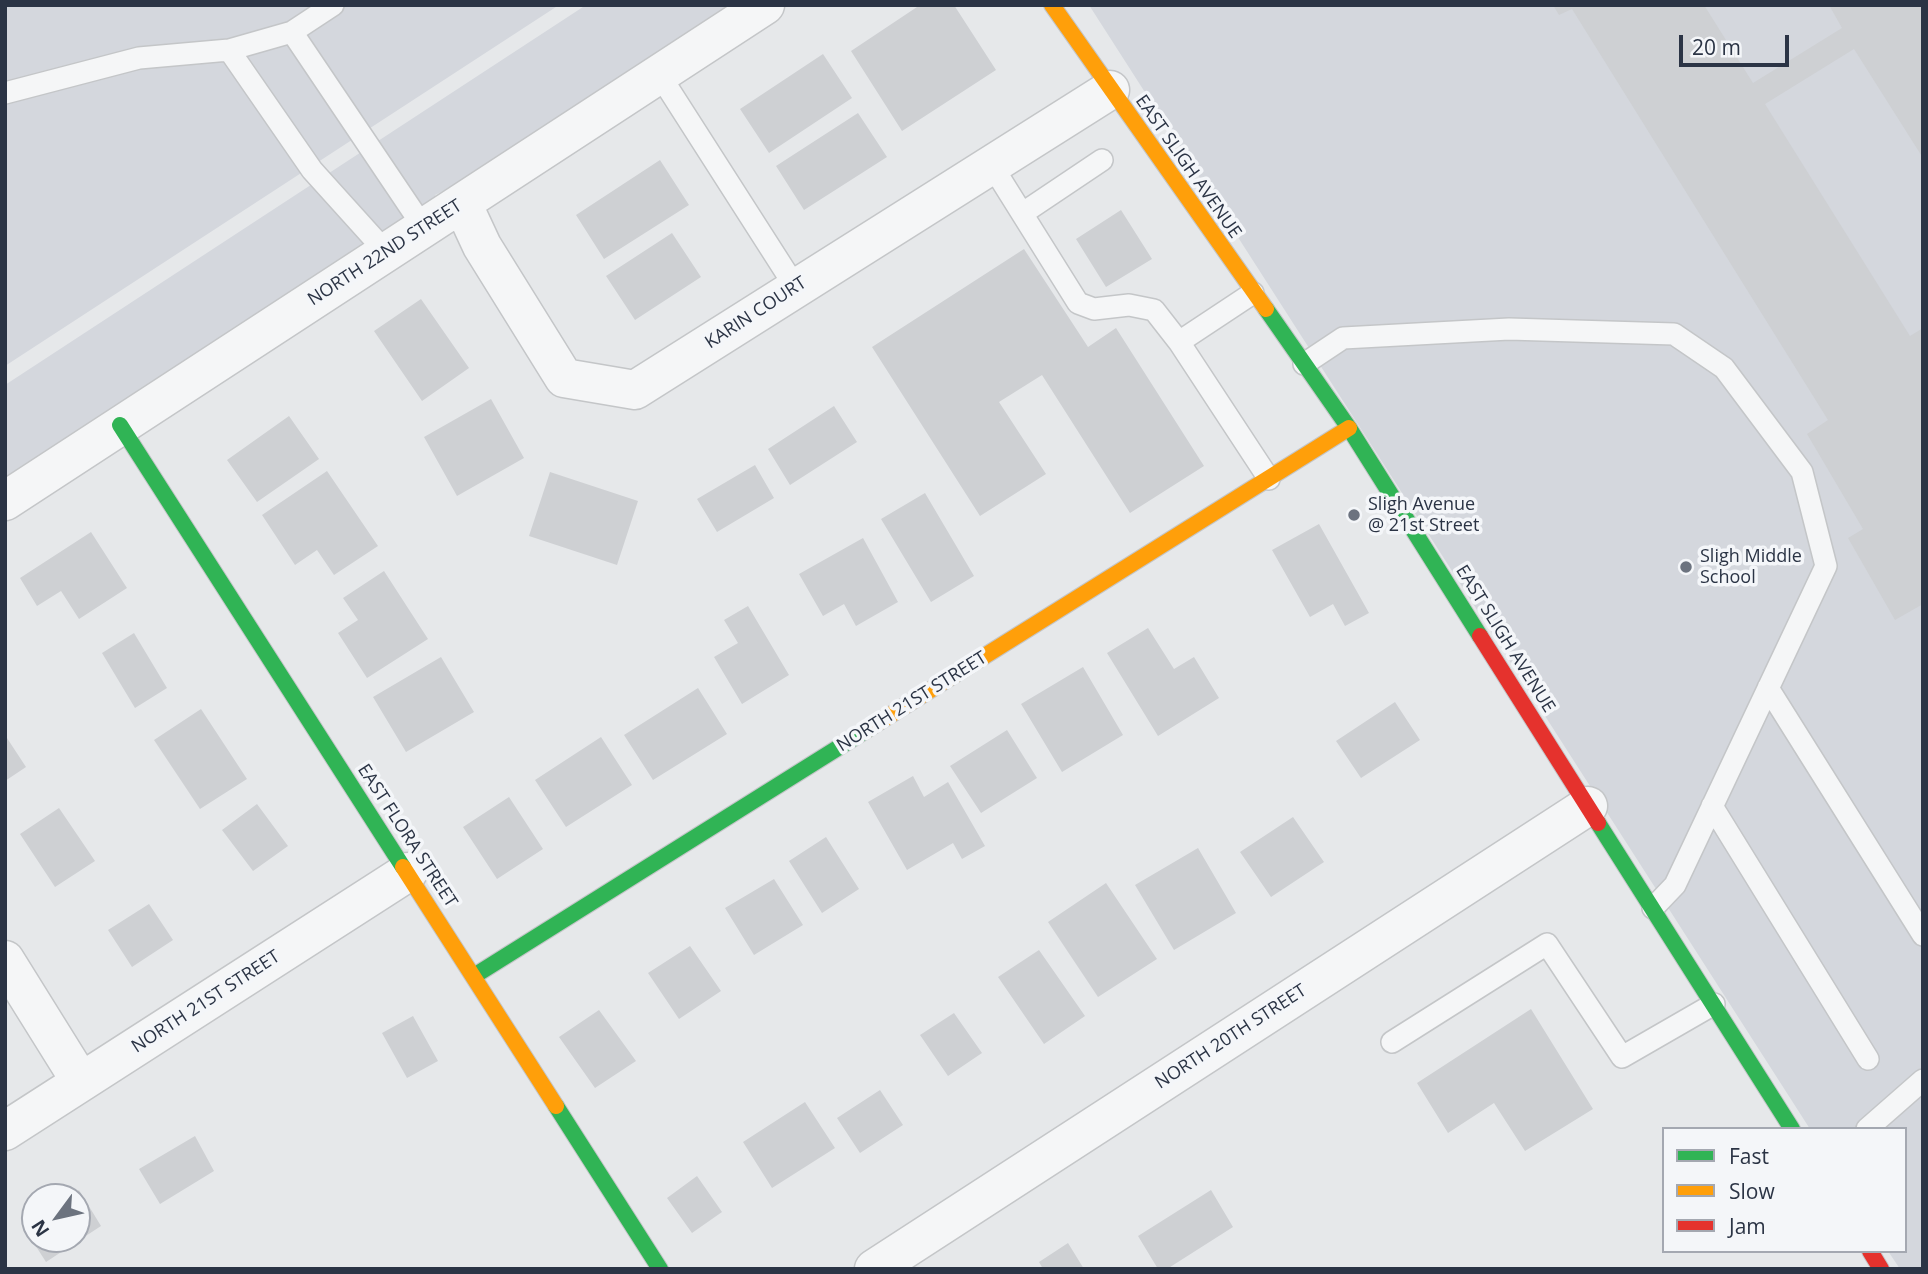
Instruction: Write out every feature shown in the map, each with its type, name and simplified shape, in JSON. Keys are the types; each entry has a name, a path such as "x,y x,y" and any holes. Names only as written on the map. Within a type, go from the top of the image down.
{"street":[{"name":"NORTH 22ND STREET","path":"5,500 765,5"},
{"name":"EAST SLIGH AVENUE","path":"1052,5 1349,428 1791,1127"},
{"name":"KARIN COURT","path":"462,203 482,246 564,378 635,390 1110,90"},
{"name":"EAST FLORA STREET","path":"120,425 660,1269"},
{"name":"NORTH 21ST STREET","path":"474,976 1349,428"},
{"name":"NORTH 20TH STREET","path":"874,1269 1588,806"},
{"name":"NORTH 21ST STREET","path":"5,1131 408,872"},
{"path":"5,960 82,1082"},
{"path":"1871,1253 1881,1269"}],"lane":[{"path":"5,93 139,58 229,50 292,32 333,5"},
{"path":"292,32 424,228"},
{"path":"229,50 312,170 386,252"},
{"path":"659,74 796,288"},
{"path":"1023,213 1102,160"},
{"path":"991,164 1078,303 1094,309 1129,305 1154,310 1179,342 1269,479"},
{"path":"1179,342 1253,293"},
{"path":"1304,364 1343,338 1509,329 1674,334 1724,368 1802,472 1826,566 1675,885 1653,908"},
{"path":"1768,688 1923,935"},
{"path":"1712,806 1868,1059"},
{"path":"1392,1042 1547,944 1622,1057 1714,1004"},
{"path":"1869,1127 1923,1080"}],"shaded area":[{"path":"5,5 559,5 5,366"},
{"path":"586,5 730,5 453,186 435,195 436,197 5,479 5,385"},
{"name":"Sligh Middle School","path":"1089,5 1923,5 1923,1269 1900,1269 1889,1253 1907,1253 1907,1127 1809,1127"}],"building":[{"path":"920,5 954,5 996,70 902,131 851,51"},
{"path":"1553,5 1704,5 1753,83 1842,28 1829,5 1923,5 1923,158 1854,49 1765,104 1910,336 1923,328 1923,604 1895,620 1848,538 1863,529 1807,434 1828,420 1572,9 1559,15"},
{"path":"823,54 852,98 769,153 740,109"},
{"path":"858,113 887,157 804,210 776,166"},
{"path":"660,160 689,205 604,259 576,215"},
{"path":"1121,210 1152,259 1106,287 1076,239"},
{"path":"672,233 701,277 635,320 606,276"},
{"path":"1024,249 1088,347 1116,328 1204,466 1130,513 1042,375 999,402 1046,474 980,516 872,347"},
{"path":"421,299 469,368 422,401 374,331"},
{"path":"491,399 524,458 457,496 424,437"},
{"path":"834,406 857,442 790,485 768,449"},
{"path":"289,416 319,459 257,502 227,460"},
{"path":"755,465 774,498 717,532 697,499"},
{"path":"327,471 378,546 334,575 317,550 295,565 262,515"},
{"path":"550,472 638,501 617,565 529,536"},
{"path":"925,493 974,576 931,602 881,519"},
{"path":"1319,524 1369,613 1345,626 1333,604 1310,617 1272,550"},
{"path":"91,532 127,588 79,619 61,591 37,606 20,578"},
{"path":"863,538 898,602 856,626 844,604 823,616 799,574"},
{"path":"384,571 428,639 367,678 338,633 358,620 343,598"},
{"path":"748,606 789,675 742,704 714,657 738,643 724,620"},
{"path":"1148,628 1174,669 1194,657 1219,698 1158,736 1107,653"},
{"path":"134,633 167,688 135,708 102,653"},
{"path":"441,657 474,712 406,752 373,697"},
{"path":"1083,667 1123,735 1062,772 1021,704"},
{"path":"698,688 727,734 653,780 624,735"},
{"path":"1395,702 1420,740 1361,778 1336,741"},
{"path":"201,709 247,779 200,809 154,740"},
{"path":"1007,730 1037,778 981,813 950,766"},
{"path":"5,735 26,767 5,781"},
{"path":"601,737 632,785 566,827 535,780"},
{"path":"913,776 924,797 948,782 985,846 962,859 953,843 907,870 868,802"},
{"path":"509,797 543,849 497,879 463,827"},
{"path":"257,804 288,846 253,871 222,830"},
{"path":"59,808 95,861 55,887 20,834"},
{"path":"1293,817 1324,862 1271,897 1240,852"},
{"path":"826,837 859,889 822,913 789,861"},
{"path":"1198,848 1236,913 1174,950 1135,885"},
{"path":"774,879 803,925 754,955 725,908"},
{"path":"1106,883 1157,959 1098,997 1048,922"},
{"path":"149,904 173,940 132,967 108,930"},
{"path":"690,946 721,991 679,1019 648,973"},
{"path":"1039,950 1085,1016 1044,1044 998,977"},
{"path":"1531,1009 1593,1109 1525,1151 1494,1103 1448,1133 1417,1083"},
{"path":"599,1010 636,1061 595,1088 559,1037"},
{"path":"954,1013 982,1053 948,1076 920,1035"},
{"path":"413,1016 438,1061 407,1078 382,1033"},
{"path":"880,1090 903,1125 860,1153 837,1118"},
{"path":"805,1102 835,1148 772,1188 743,1142"},
{"path":"195,1136 214,1171 160,1204 139,1169"},
{"path":"697,1176 722,1212 692,1233 667,1198"},
{"path":"1211,1190 1233,1227 1167,1269 1158,1269 1138,1236"},
{"path":"91,1210 101,1226 91,1233"},
{"path":"1068,1243 1084,1269 1043,1269 1039,1262"},
{"path":"40,1253 60,1253 46,1262"}],"traffic: fast":[{"path":"1266,309 1349,428 1480,636"},
{"path":"120,425 403,867"},
{"path":"474,976 868,729"},
{"path":"1598,823 1791,1127"},
{"path":"556,1106 660,1269"}],"traffic: slow":[{"path":"1052,5 1266,309"},
{"path":"868,729 1349,428"},
{"path":"403,867 556,1106"}],"traffic: jam":[{"path":"1480,636 1598,823"},
{"path":"1871,1253 1881,1269"}],"place":[{"name":"Sligh Avenue @ 21st Street","path":"1354,515"},
{"name":"Sligh Middle School","path":"1686,567"}]}
